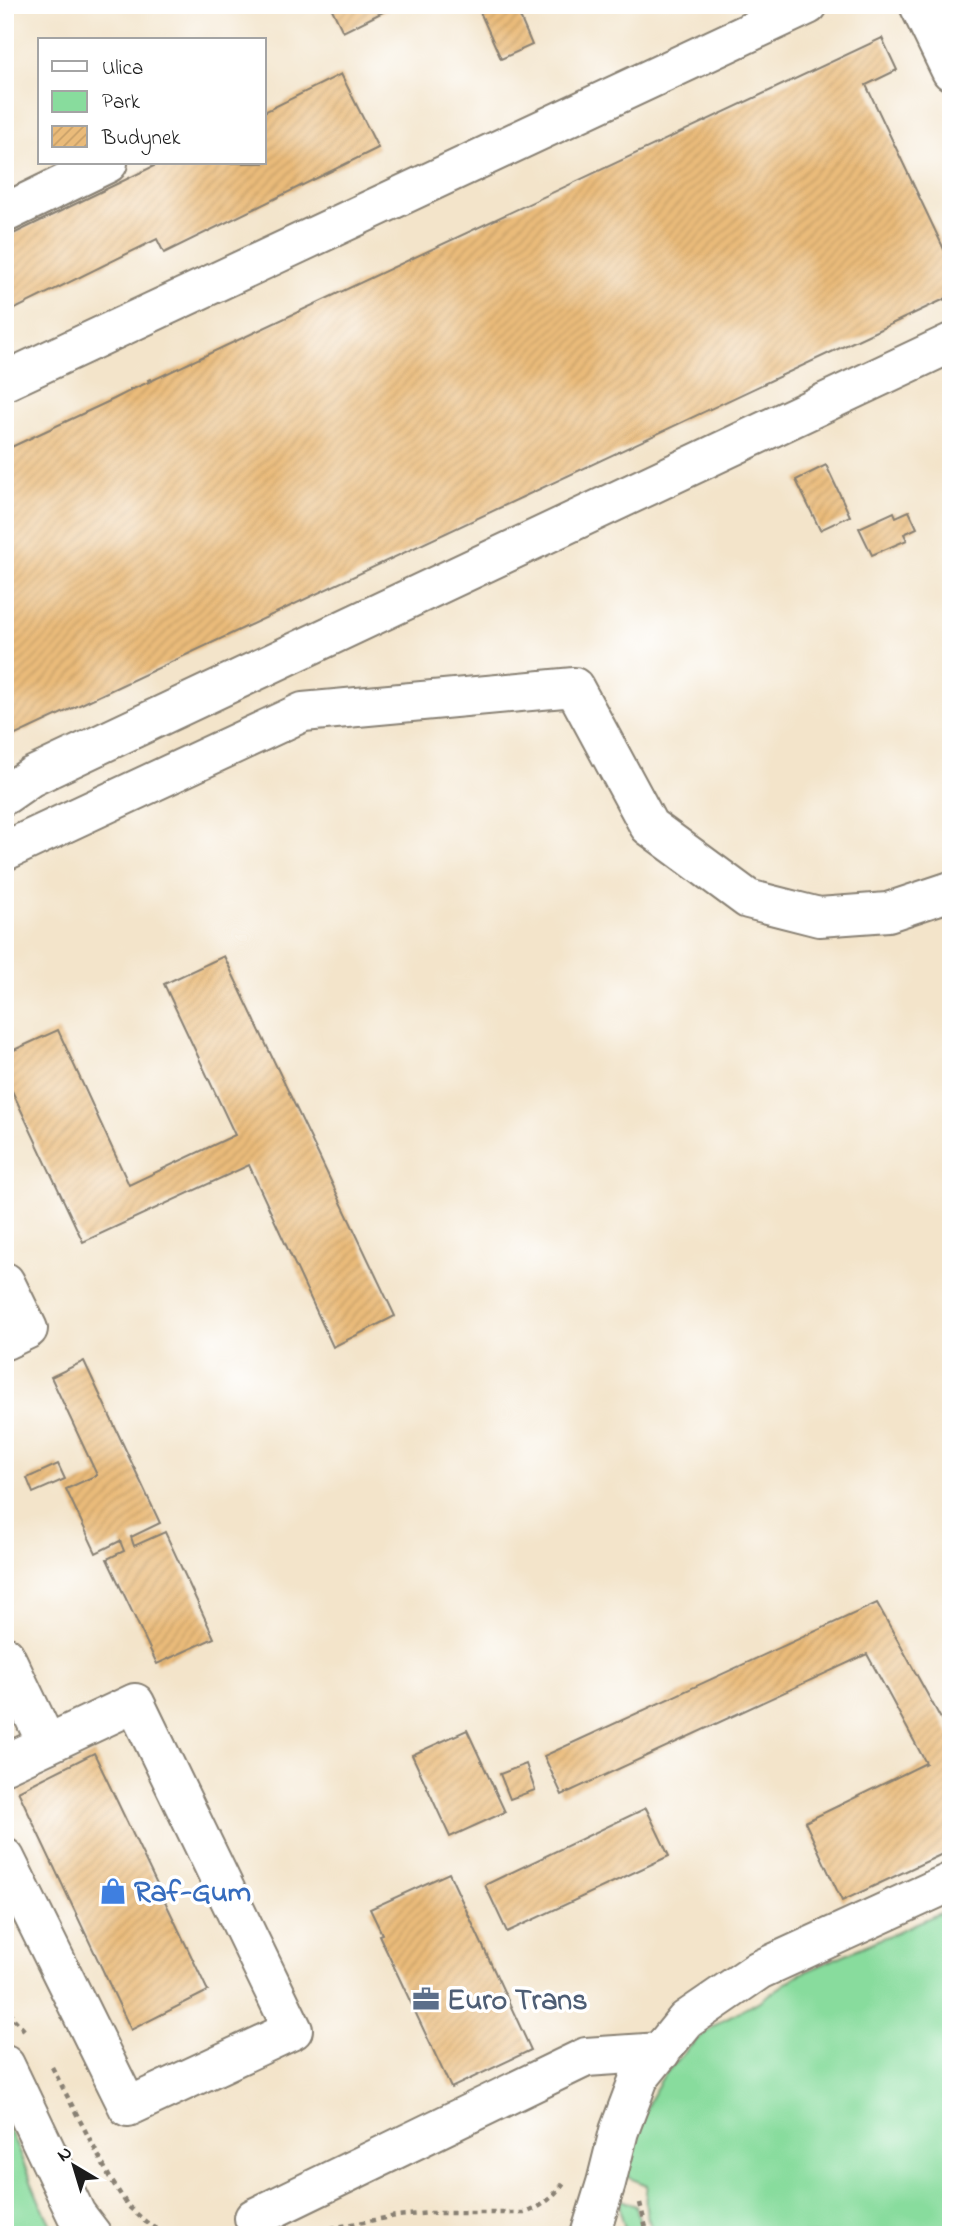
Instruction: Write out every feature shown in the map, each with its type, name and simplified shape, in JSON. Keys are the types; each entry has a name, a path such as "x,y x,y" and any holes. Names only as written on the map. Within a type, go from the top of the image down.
{"street":[{"path":"5,381 808,5"},
{"path":"919,5 951,71"},
{"path":"5,213 106,164"},
{"path":"5,795 31,776 951,343"},
{"path":"5,851 303,712 574,687 649,826 748,899 819,917 888,912 951,891"},
{"path":"5,1282 28,1329 5,1340"},
{"path":"5,1656 47,1744"},
{"path":"5,1764 135,1703 293,2030 128,2107 5,1858"},
{"path":"590,2235 619,2131 639,2078 686,2021 760,1970 951,1882"},
{"path":"254,2218 586,2057 661,2052"},
{"path":"5,2065 76,2214 92,2235"}],"path":[{"path":"5,2001 14,2020 30,2036"},
{"path":"50,2064 110,2178 128,2206 169,2235"},
{"path":"314,2231 396,2216 431,2213 524,2213 551,2199 572,2173"}],"green space":[{"path":"951,1908 951,2235 658,2235 646,2212 647,2185 622,2175 650,2099 664,2075 697,2039 724,2019 760,2001 798,1975"},
{"path":"5,2119 40,2203 56,2235 5,2235"},
{"path":"619,2199 636,2206 646,2235 627,2235"}],"building":[{"path":"330,5 397,5 343,32"},
{"path":"495,5 515,5 532,45 501,59 480,12"},
{"path":"882,38 897,70 866,85 951,264 951,296 5,740 5,450 149,382 150,379 151,381"},
{"path":"341,74 378,148 164,253 157,239 5,314 5,238 158,164 266,164 266,111"},
{"path":"826,465 850,516 820,530 796,480"},
{"path":"909,511 917,528 904,534 907,540 872,555 859,528 894,512 896,517"},
{"path":"224,956 395,1316 333,1347 249,1165 83,1242 5,1076 5,1054 58,1030 129,1185 235,1135 164,984"},
{"path":"84,1361 160,1523 131,1537 134,1546 165,1532 214,1638 157,1664 107,1559 124,1551 120,1541 96,1553 66,1489 97,1475 51,1377"},
{"path":"58,1464 65,1479 33,1493 27,1478"},
{"path":"877,1603 951,1737 951,1850 842,1901 805,1822 926,1763 867,1654 562,1795 544,1756"},
{"path":"467,1730 505,1812 450,1837 412,1755"},
{"name":"Raf-Gum","path":"94,1753 208,1991 131,2030 18,1791"},
{"path":"526,1764 535,1790 510,1799 500,1774"},
{"path":"646,1808 669,1856 507,1932 485,1885"},
{"path":"449,1873 531,2050 451,2088 379,1935 382,1934 370,1909"}],"place":[{"name":"Raf-Gum","path":"113,1891"},
{"name":"Euro Trans","path":"426,1999"}]}
